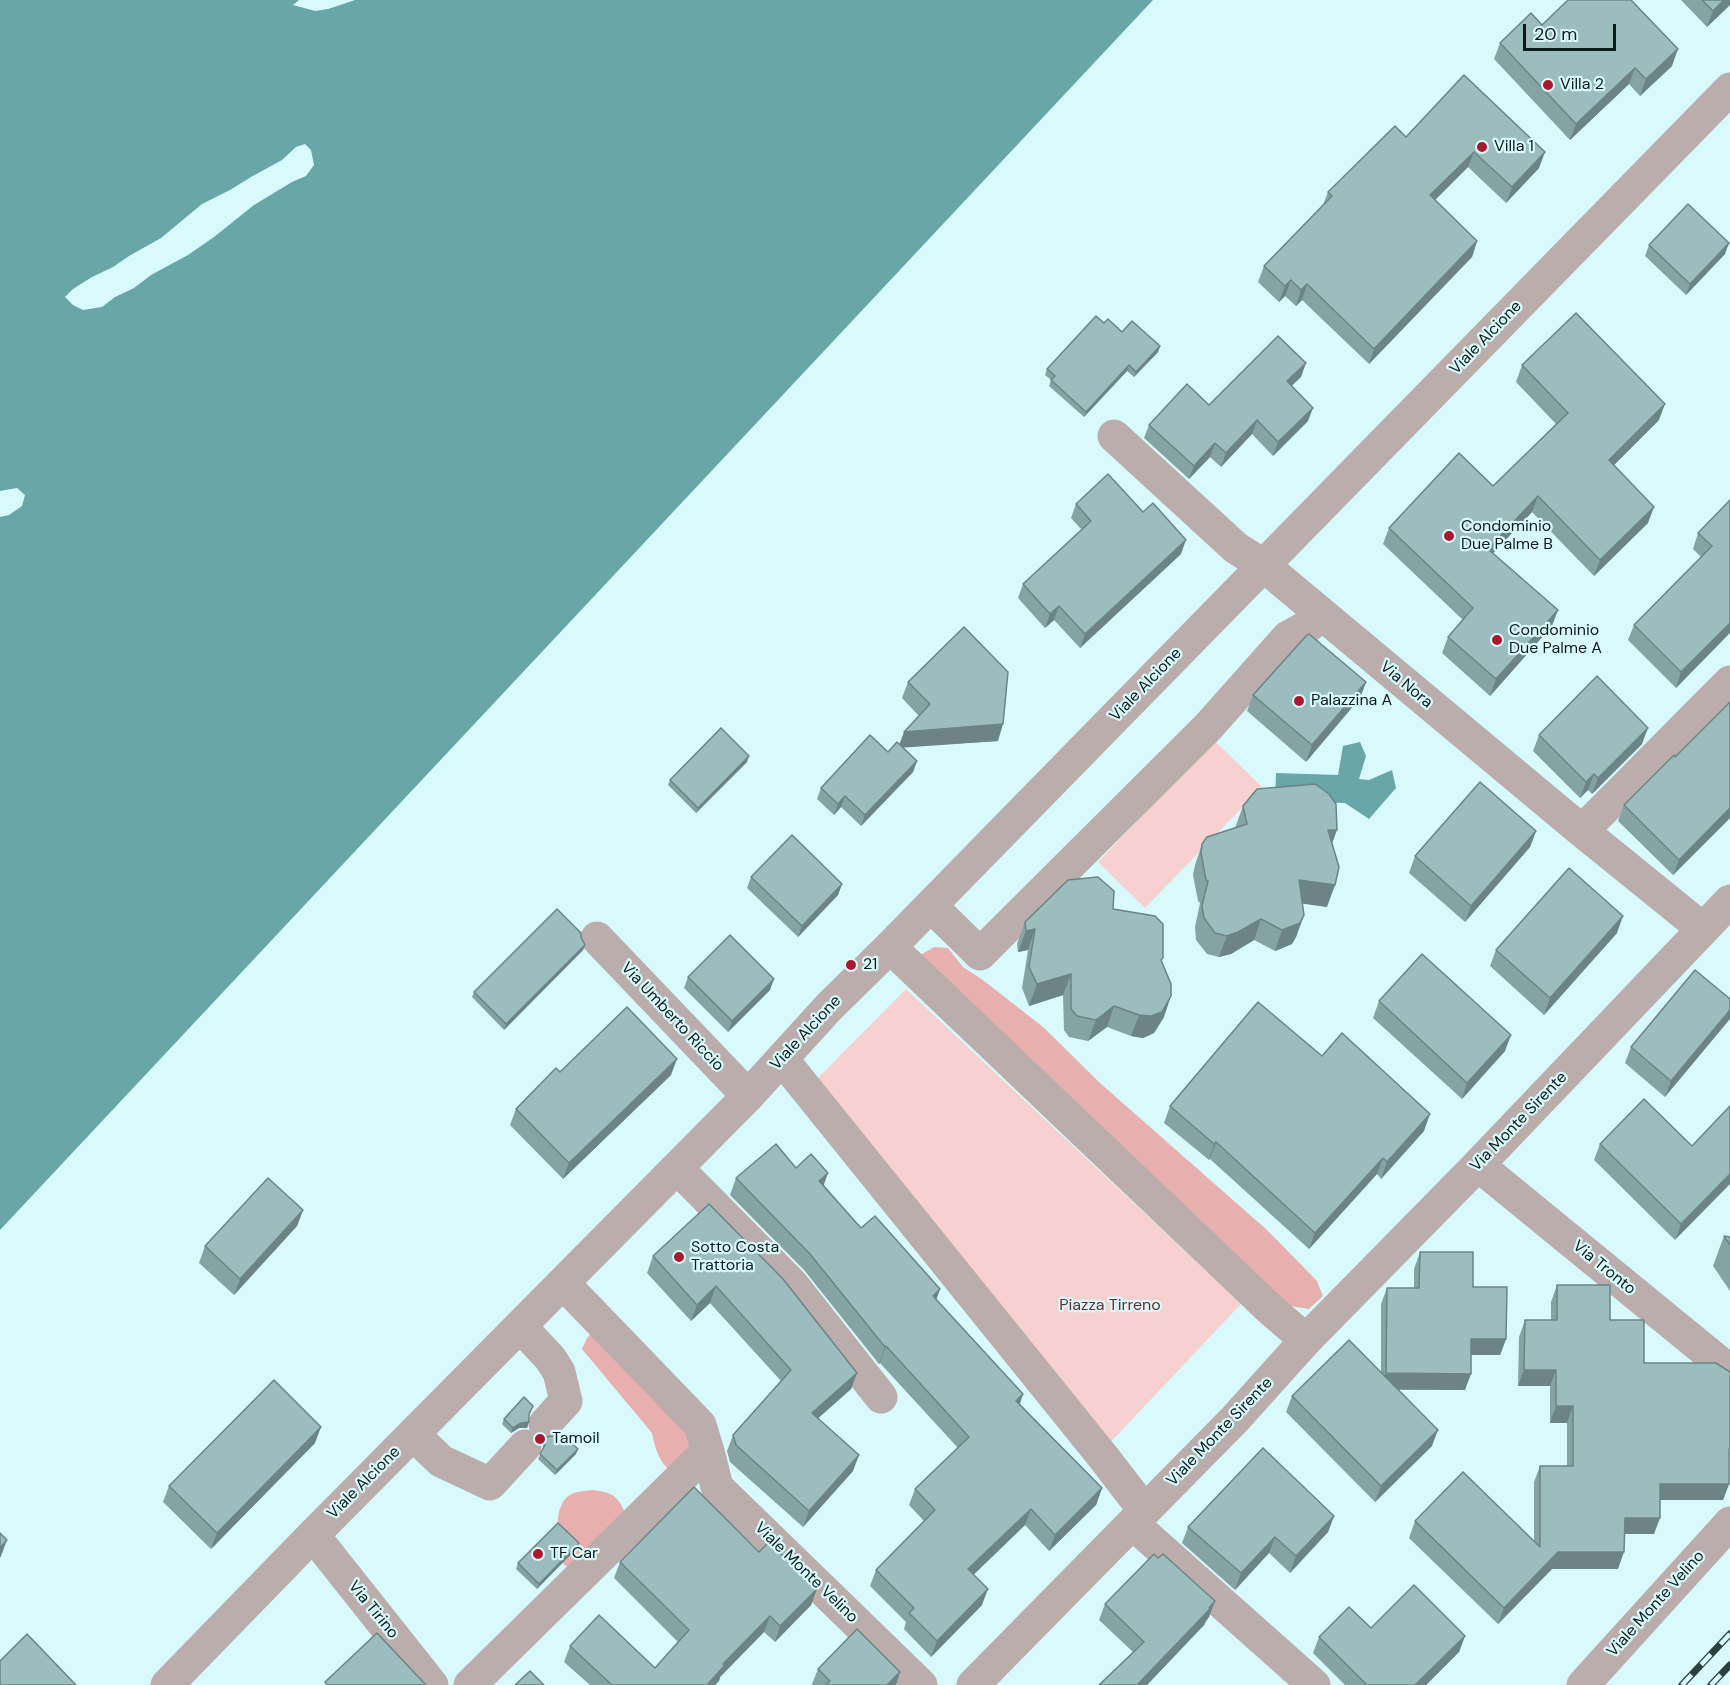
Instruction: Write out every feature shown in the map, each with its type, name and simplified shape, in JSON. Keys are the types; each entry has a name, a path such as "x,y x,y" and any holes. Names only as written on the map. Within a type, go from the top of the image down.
{"street":[{"name":"Viale Alcione","path":"167,1685 748,1096 828,1008 931,906 1730,89"},
{"name":"Via Nora","path":"1114,436 1236,548 1263,565 1582,831 1714,925"},
{"path":"931,906 980,954 1208,727 1288,637 1310,625 1320,614"},
{"path":"1582,831 1730,682"},
{"name":"Via Monte Sirente","path":"1306,1340 1714,925"},
{"name":"Via Umberto Riccio","path":"597,938 748,1096"},
{"path":"890,947 1270,1309 1306,1340"},
{"path":"782,1059 1104,1458 1138,1517 1314,1685"},
{"name":"Via Tronto","path":"1478,1165 1730,1371"},
{"path":"677,1168 791,1283 881,1397"},
{"path":"470,1685 708,1451 700,1425 563,1283"},
{"path":"413,1434 441,1461 490,1485 566,1401 559,1372 520,1326"},
{"name":"Viale Monte Sirente","path":"973,1685 1235,1419 1306,1340"},
{"name":"Viale Monte Velino","path":"708,1451 717,1487 921,1685"},
{"name":"Viale Monte Velino","path":"1583,1685 1730,1523"},
{"name":"Via Tirino","path":"313,1535 432,1685"}],"green space":[{"path":"1214,740 1262,787 1145,908 1098,862"},
{"name":"Piazza Tirreno","path":"906,989 1241,1304 1107,1446 810,1086"}],"shaded area":[{"path":"934,947 948,948 963,967 1043,1027 1100,1083 1267,1230 1317,1281 1323,1296 1309,1309 1290,1306 917,957"},
{"path":"591,1334 686,1429 691,1450 672,1472 661,1460 652,1433 582,1349"},
{"path":"593,1490 614,1496 626,1515 569,1568 562,1563 558,1539 559,1512 566,1498 572,1494"}],"water":[{"path":"0,0 1153,0 0,1230"},
{"path":"1360,742 1366,756 1359,779 1369,780 1392,770 1396,788 1369,819 1345,803 1275,801 1276,773 1338,775 1343,746"}],"pier":[{"path":"299,0 355,0 315,11 293,5"},
{"path":"305,144 311,150 314,165 306,176 254,205 188,255 151,275 102,307 83,310 73,305 65,297 92,277 161,238 202,204 282,160 296,147"},
{"path":"17,488 25,495 22,506 9,515 0,517 0,491"}],"building":[{"path":"1568,0 1631,0 1678,49 1646,79 1635,68 1576,124 1500,43 1531,13 1542,25"},
{"path":"1702,0 1724,0 1713,11"},
{"path":"1464,75 1545,152 1512,187 1474,152 1430,195 1477,241 1374,349 1307,284 1301,290 1291,280 1285,286 1264,266 1332,196 1328,192 1395,126 1406,137"},
{"path":"1688,204 1729,243 1690,284 1649,245"},
{"path":"1576,313 1665,404 1609,460 1654,507 1600,560 1538,496 1488,549 1558,610 1496,679 1448,637 1473,608 1389,528 1459,453 1493,486 1568,413 1522,365"},
{"path":"1096,316 1104,323 1108,319 1122,332 1132,321 1160,346 1136,372 1129,365 1086,412 1051,380 1055,376 1047,369"},
{"path":"1278,336 1306,363 1287,381 1313,408 1278,442 1257,420 1226,453 1215,443 1194,466 1149,425 1187,384 1209,405"},
{"path":"1108,474 1143,512 1153,503 1186,540 1085,634 1059,606 1050,614 1023,584 1091,521 1076,504"},
{"path":"1730,500 1730,623 1681,672 1634,625 1712,546 1698,533"},
{"path":"964,627 1008,672 1003,724 904,732 930,704 908,682"},
{"name":"Palazzina A","path":"1309,634 1366,682 1312,745 1253,695"},
{"path":"1597,676 1648,728 1598,778 1594,774 1586,782 1539,735"},
{"path":"1730,702 1730,808 1679,860 1624,805"},
{"path":"721,728 749,756 698,808 670,780"},
{"path":"870,735 888,752 897,742 917,761 865,815 845,796 838,804 821,788"},
{"path":"1480,782 1536,831 1471,906 1415,856"},
{"path":"1315,784 1329,794 1336,804 1337,830 1328,830 1339,867 1335,885 1299,880 1304,915 1300,923 1282,930 1261,919 1227,936 1215,933 1204,918 1202,906 1208,881 1201,853 1202,844 1207,837 1247,824 1243,806 1257,789"},
{"path":"792,835 842,884 802,926 751,877"},
{"path":"1569,868 1623,916 1550,998 1496,950"},
{"path":"1098,877 1114,891 1113,909 1155,916 1163,924 1163,958 1161,960 1171,984 1171,996 1162,1012 1151,1016 1139,1015 1114,1006 1096,1020 1077,1016 1071,1009 1071,974 1037,984 1029,967 1035,929 1026,931 1025,922 1068,880"},
{"path":"557,909 581,933 585,945 506,1024 474,992"},
{"path":"730,935 774,979 732,1021 688,977"},
{"path":"1422,954 1511,1035 1467,1083 1379,1001"},
{"path":"1695,970 1730,999 1730,1010 1671,1081 1631,1047"},
{"path":"1258,1002 1322,1056 1342,1033 1430,1114 1387,1162 1383,1158 1315,1233 1216,1142 1214,1144 1170,1106"},
{"path":"627,1007 677,1059 569,1163 516,1109 556,1068 560,1072"},
{"path":"1644,1099 1692,1146 1730,1106 1730,1174 1681,1224 1600,1144"},
{"path":"776,1144 796,1168 811,1154 828,1173 819,1181 861,1228 875,1216 940,1289 933,1296 1023,1394 1016,1401 1102,1488 1055,1535 1031,1509 968,1569 988,1589 937,1641 909,1613 914,1608 876,1570 935,1510 915,1489 969,1437 885,1347 810,1254 736,1178"},
{"path":"268,1178 303,1210 240,1279 205,1246"},
{"path":"709,1204 783,1279 857,1373 812,1413 859,1455 809,1511 736,1445 733,1435 791,1370 716,1286 697,1305 653,1256"},
{"path":"1724,1236 1730,1237 1730,1245"},
{"path":"1420,1252 1473,1252 1473,1287 1507,1287 1506,1339 1471,1339 1471,1374 1386,1373 1387,1288 1419,1288"},
{"path":"1557,1285 1610,1285 1610,1320 1644,1320 1644,1363 1716,1363 1730,1372 1729,1484 1660,1484 1660,1518 1625,1518 1624,1552 1558,1552 1504,1608 1415,1521 1463,1472 1540,1547 1540,1466 1573,1466 1573,1406 1556,1406 1556,1370 1524,1370 1525,1320 1557,1320"},
{"path":"1349,1340 1438,1430 1381,1486 1292,1396"},
{"path":"274,1380 321,1427 217,1533 169,1486"},
{"path":"524,1397 533,1406 529,1414 529,1422 521,1423 513,1428 504,1419"},
{"path":"560,1432 578,1449 557,1470 540,1454 545,1445 545,1437"},
{"path":"1263,1448 1334,1516 1296,1556 1275,1537 1241,1573 1188,1527"},
{"path":"694,1487 759,1552 769,1542 817,1589 780,1626 770,1616 723,1664 725,1665 707,1685 612,1685 570,1646 599,1615 655,1668 689,1630 620,1562"},
{"path":"558,1523 579,1543 539,1584 518,1563"},
{"path":"0,1533 7,1540 0,1548"},
{"path":"1154,1554 1158,1558 1163,1554 1215,1601 1137,1685 1099,1685 1144,1642 1105,1604"},
{"path":"1414,1585 1465,1636 1415,1685 1367,1685 1319,1637 1349,1607 1371,1628"},
{"path":"857,1629 900,1672 887,1685 826,1685 830,1681 818,1669"},
{"path":"377,1633 426,1685 327,1685 325,1682"},
{"path":"27,1634 76,1685 0,1685 0,1661"},
{"path":"530,1671 544,1685 515,1685"}],"railway":[{"path":"1682,1685 1730,1634"},
{"path":"1711,1685 1730,1665"}],"place":[{"name":"Villa 2","path":"1548,85"},
{"name":"Villa 1","path":"1482,147"},
{"name":"Condominio Due Palme B","path":"1449,536"},
{"name":"Condominio Due Palme A","path":"1497,640"},
{"name":"Palazzina A","path":"1299,701"},
{"name":"21","path":"851,965"},
{"name":"Sotto Costa Trattoria","path":"679,1257"},
{"name":"Tamoil","path":"540,1439"},
{"name":"TF Car","path":"538,1554"}]}
